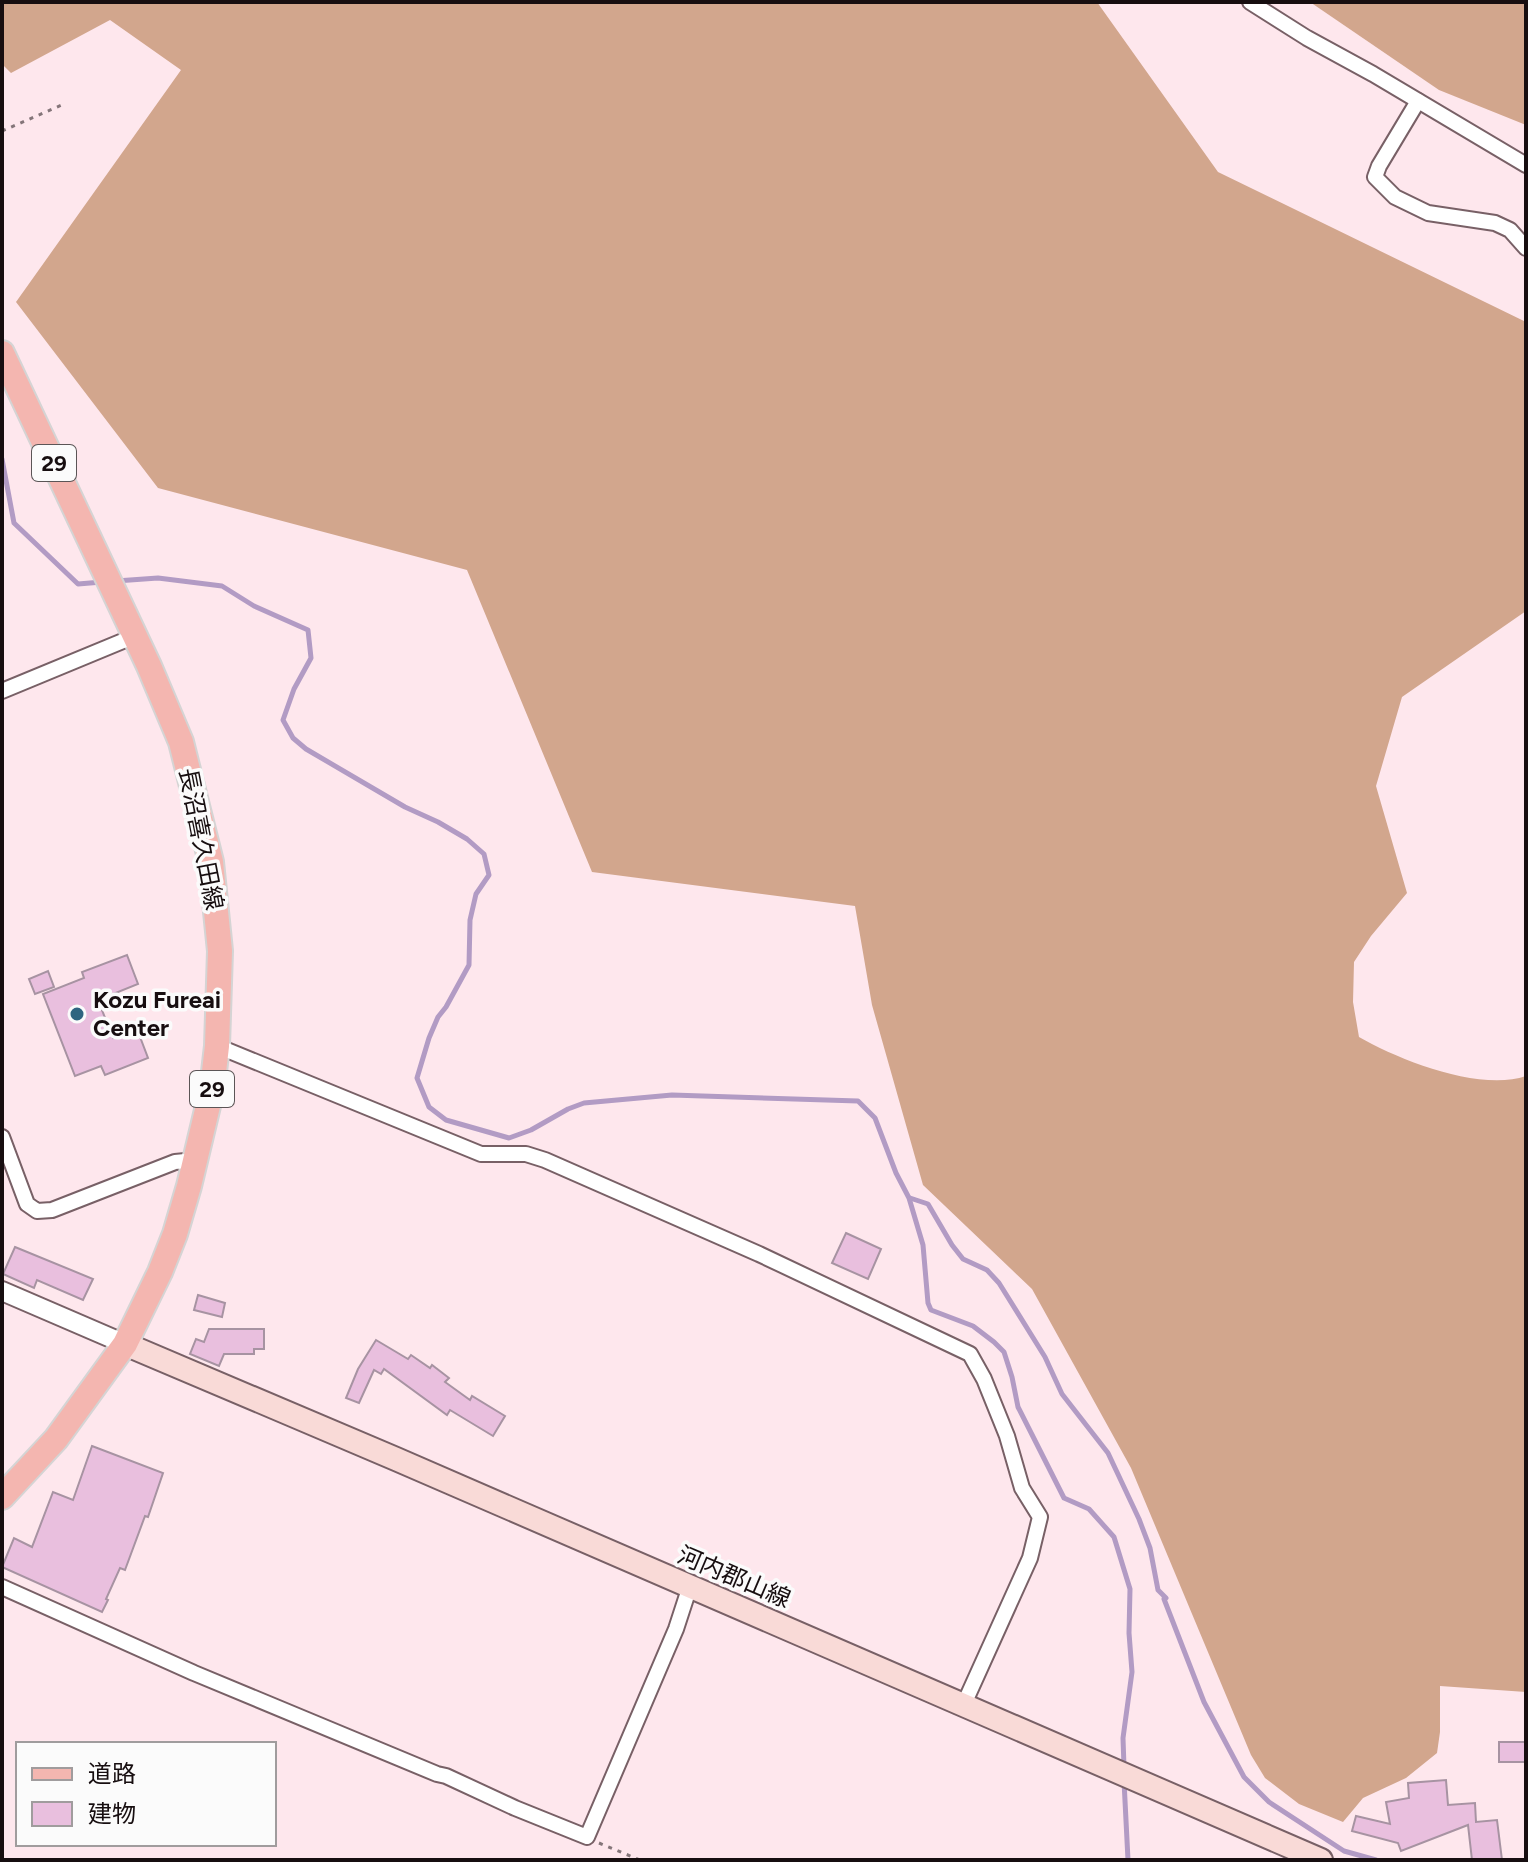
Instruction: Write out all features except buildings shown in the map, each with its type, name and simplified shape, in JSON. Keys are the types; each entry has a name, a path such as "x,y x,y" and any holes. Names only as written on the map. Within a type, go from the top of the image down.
{"main road":[{"name":"長沼喜久田線","path":"2,353 149,666 181,742 211,862 220,951 217,1046 212,1089 175,1234 160,1272 125,1344 56,1439 2,1497"},
{"name":"河内郡山線","path":"125,1344 1321,1860"}],"street":[{"path":"1250,2 1526,165"},
{"path":"1418,101 1375,177 1395,197 1428,213 1495,223 1510,230 1526,248"},
{"path":"2,691 135,636"},
{"path":"217,1046 481,1154 526,1154 545,1160 759,1254 970,1354 984,1379 1007,1436 1022,1488 1040,1517 1030,1558 964,1704"},
{"path":"2,1137 27,1204 37,1211 52,1210 175,1162 196,1160"},
{"path":"2,1291 125,1344"},
{"path":"2,1587 194,1673 587,1837 676,1629 690,1586"}],"path":[{"path":"2,131 64,104"},
{"path":"587,1837 640,1860"}],"shaded area":[{"path":"2,2 1097,2 1218,172 1526,322 1526,611 1402,697 1376,786 1407,893 1354,962 1353,1002 1359,1037 1417,1064 1486,1080 1526,1076 1526,1692 1440,1686 1437,1753 1406,1778 1363,1798 1343,1822 1299,1804 1265,1778 1251,1755 1131,1468 1032,1289 923,1185 872,1005 855,906 592,872 467,570 158,488 16,302 181,70 110,20 11,73 2,64"},
{"path":"1310,2 1526,2 1526,125 1439,90"}],"waterway":[{"path":"2,459 14,523 78,584 102,582"},
{"path":"116,581 158,578 222,586 254,606 308,630 311,658 294,689 283,720 293,738 306,749 405,807 467,839 484,854 489,875 476,894 470,920 469,965 438,1017 417,1078 429,1107 446,1120 509,1138 584,1103 672,1095 858,1101 875,1118 909,1198 923,1245 931,1310 973,1326 1004,1352 1018,1407 1064,1498 1089,1509 1114,1537 1130,1589 1132,1672 1123,1738 1124,1767"},
{"path":"910,1198 928,1204 963,1259 987,1270 999,1283 1045,1357 1062,1394 1108,1453 1139,1519 1150,1548 1158,1590 1166,1598 1204,1702 1244,1777 1269,1802 1344,1851 1376,1860"},
{"path":"1124,1781 1128,1860"}],"place":[{"name":"Kozu Fureai Center","path":"77,1014"}]}
